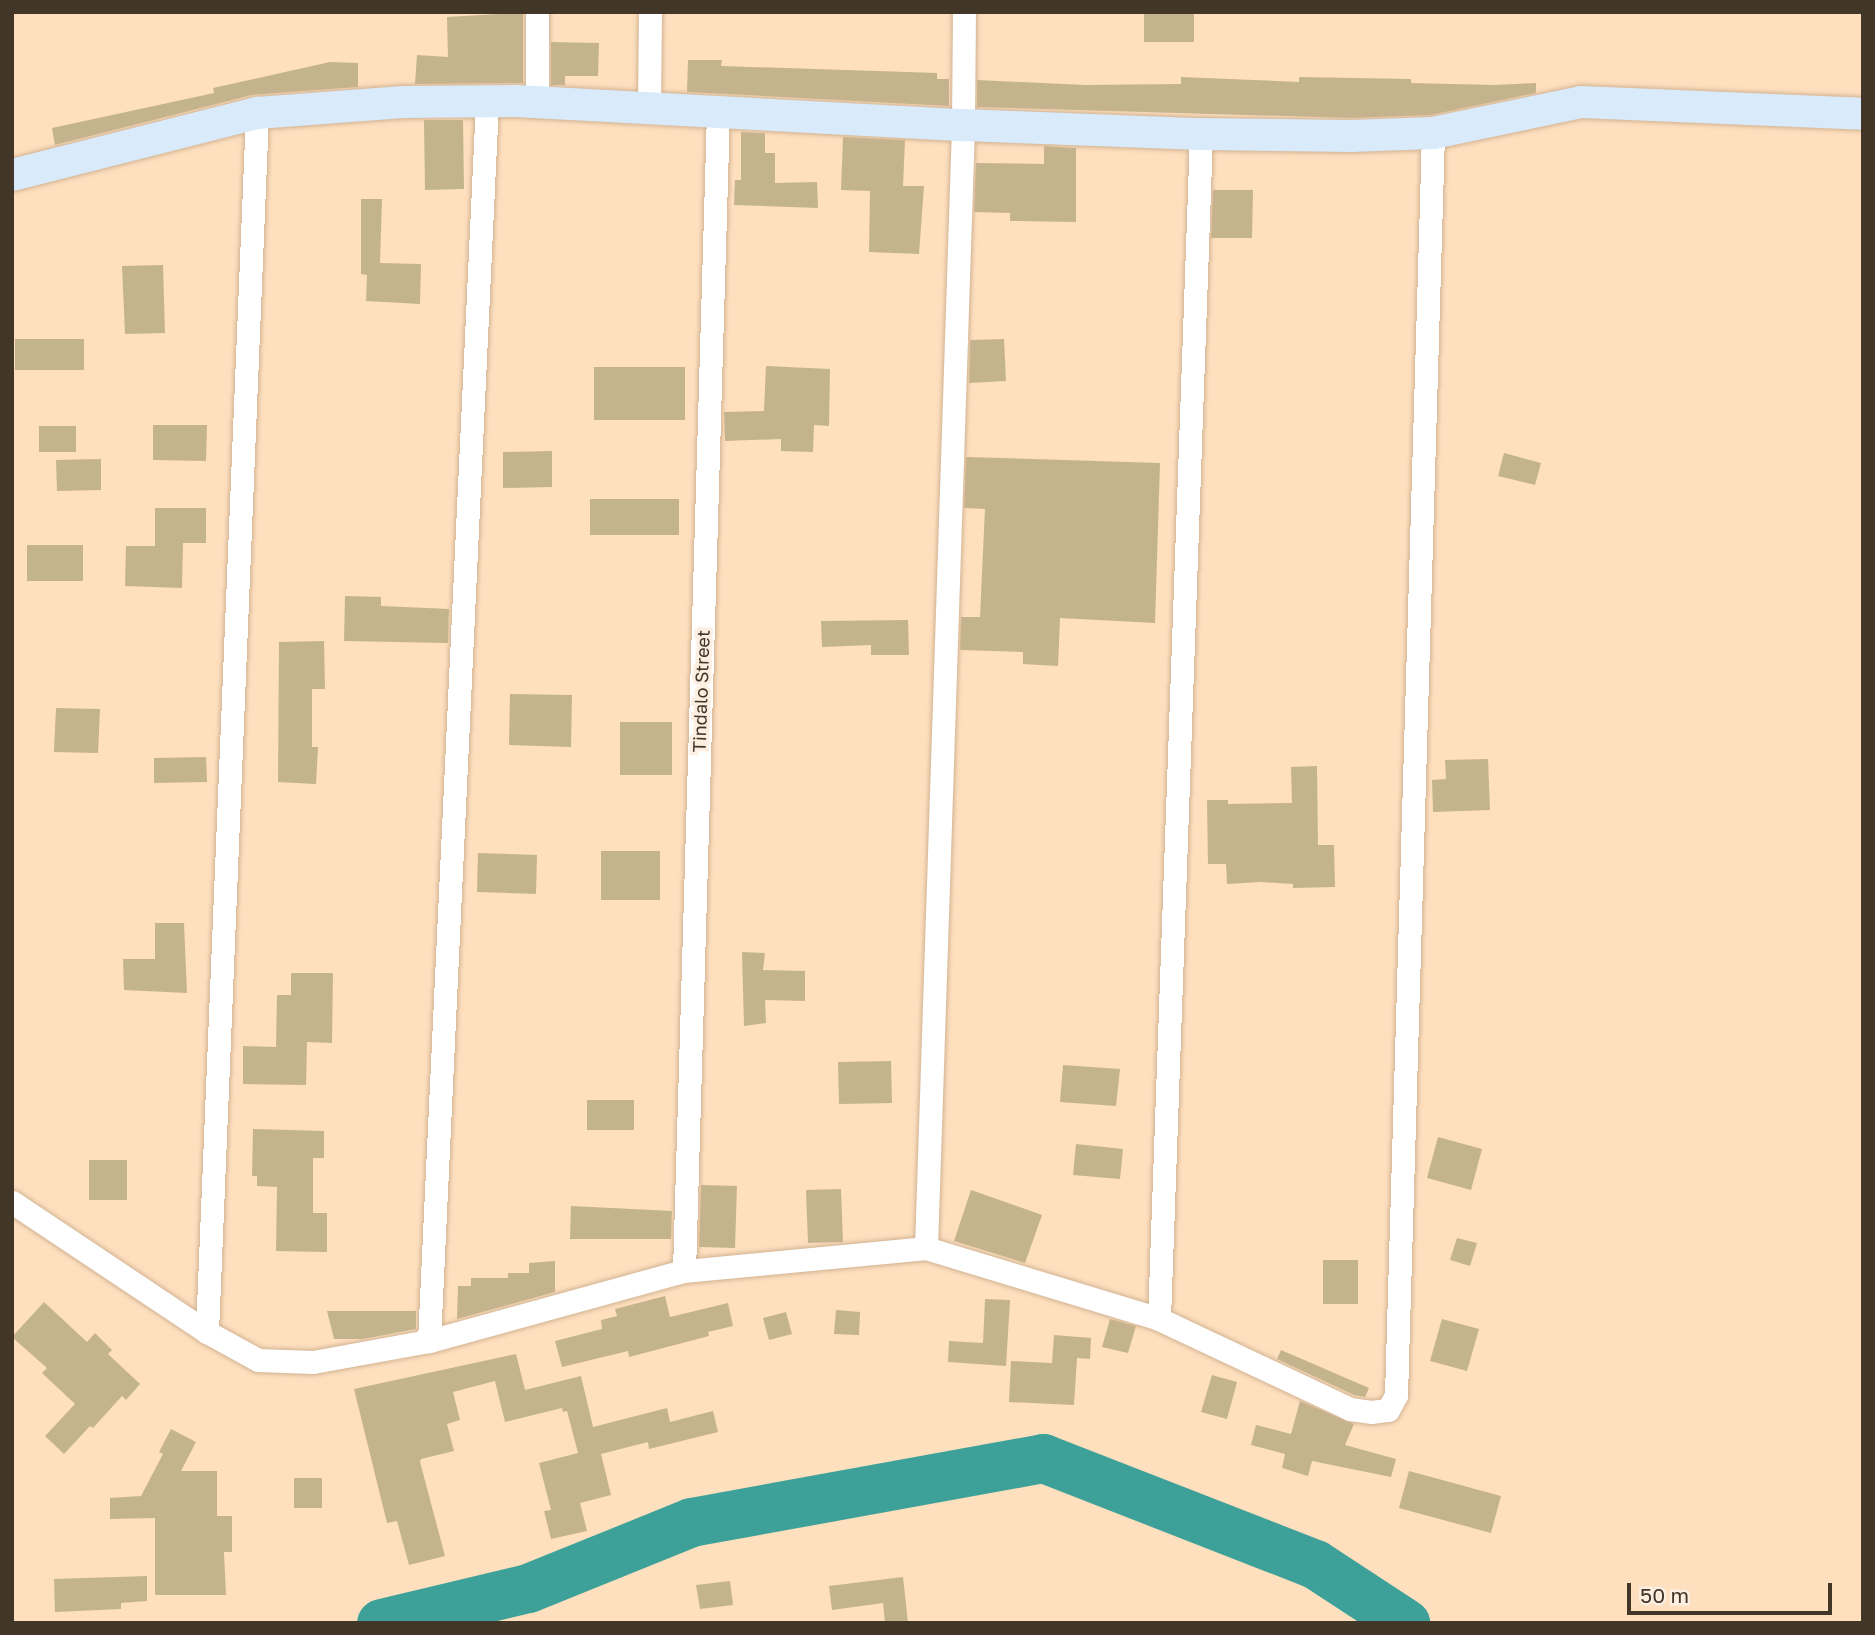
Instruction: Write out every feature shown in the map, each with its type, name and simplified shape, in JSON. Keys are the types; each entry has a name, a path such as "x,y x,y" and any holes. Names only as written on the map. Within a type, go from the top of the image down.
{"street":[{"path":"537,12 537,102"},
{"path":"649,106 650,12"},
{"path":"926,1248 963,125 964,12"},
{"path":"429,1341 487,100"},
{"path":"12,175 257,113 404,102 487,100 649,106 963,125 1201,134 1433,133 1581,102 1863,114"},
{"name":"Tindalo Street","path":"684,1271 718,112"},
{"path":"207,1332 257,113"},
{"path":"12,1202 207,1332 258,1360 313,1362 429,1341 684,1271 926,1248 1159,1319 1350,1409 1371,1412 1388,1410 1396,1395 1433,133"},
{"path":"1159,1319 1201,134"}],"building":[{"path":"1144,12 1194,12 1194,42 1144,42"},
{"path":"523,14 523,83 415,84 417,55 448,57 447,17"},
{"path":"551,42 599,43 598,76 565,76 565,85 551,85"},
{"path":"688,60 722,60 721,66 937,73 937,79 949,79 949,106 687,92"},
{"path":"330,62 358,63 358,87 252,95 55,145 52,128 214,93 213,88"},
{"path":"1181,77 1299,82 1299,77 1411,79 1411,83 1536,83 1536,93 1431,115 1351,118 977,107 977,80 1085,85 1181,84"},
{"path":"424,120 463,120 464,189 425,190"},
{"path":"741,132 765,133 765,153 775,153 775,183 817,182 818,208 734,205 735,180 741,180"},
{"path":"843,137 905,140 903,186 924,186 919,254 869,252 870,191 841,190"},
{"path":"1044,146 1076,148 1076,222 1010,221 1010,213 974,212 976,163 1044,164"},
{"path":"1213,190 1253,190 1252,238 1211,238"},
{"path":"361,199 382,199 380,263 421,264 420,304 366,301 367,275 361,274"},
{"path":"163,265 165,333 125,334 122,266"},
{"path":"15,339 84,339 84,370 15,370"},
{"path":"1004,339 1006,381 969,383 970,340"},
{"path":"766,366 830,369 829,426 814,425 813,452 781,451 781,439 725,441 724,412 764,411"},
{"path":"594,367 685,367 685,420 594,420"},
{"path":"153,425 207,425 206,461 153,460"},
{"path":"39,426 76,426 76,452 39,452"},
{"path":"552,451 552,487 503,488 503,452"},
{"path":"1504,453 1541,463 1535,485 1498,476"},
{"path":"966,457 1160,463 1155,623 1060,618 1058,666 1023,664 1023,652 960,650 961,617 980,617 985,509 964,508"},
{"path":"101,459 101,490 57,491 56,460"},
{"path":"590,499 679,499 679,535 590,535"},
{"path":"155,508 206,508 206,543 183,543 182,588 125,586 126,546 155,546"},
{"path":"27,545 83,545 83,581 27,581"},
{"path":"345,596 381,597 381,606 449,609 448,643 344,641"},
{"path":"908,620 909,655 871,655 871,645 822,647 821,621"},
{"path":"324,641 325,689 312,689 312,747 318,747 316,784 278,782 279,642"},
{"path":"510,694 572,695 571,747 509,745"},
{"path":"56,708 100,709 98,753 54,752"},
{"path":"620,722 672,722 672,775 620,775"},
{"path":"206,757 207,782 154,783 154,758"},
{"path":"1488,759 1490,810 1433,812 1432,780 1446,779 1445,760"},
{"path":"1317,766 1318,845 1334,845 1335,887 1293,888 1293,884 1260,882 1227,884 1226,864 1208,864 1207,800 1228,800 1228,804 1292,803 1291,767"},
{"path":"601,851 660,851 660,900 601,900"},
{"path":"478,853 537,855 536,894 477,892"},
{"path":"155,923 184,923 187,993 124,990 123,959 155,959"},
{"path":"742,952 765,953 763,970 805,971 805,1001 765,1000 766,1023 744,1026"},
{"path":"291,973 333,973 332,1043 307,1042 306,1085 243,1084 243,1046 276,1047 277,995 291,995"},
{"path":"891,1061 892,1103 839,1104 838,1062"},
{"path":"1063,1065 1120,1069 1116,1106 1060,1102"},
{"path":"587,1100 634,1100 634,1130 587,1130"},
{"path":"253,1129 324,1131 324,1158 313,1158 313,1213 327,1213 327,1252 276,1251 277,1187 257,1186 257,1176 252,1176"},
{"path":"1438,1137 1482,1149 1471,1190 1427,1178"},
{"path":"1076,1144 1123,1149 1120,1179 1073,1175"},
{"path":"89,1160 127,1160 127,1200 89,1200"},
{"path":"701,1185 737,1186 735,1248 699,1247"},
{"path":"841,1189 843,1242 808,1243 806,1190"},
{"path":"971,1190 1042,1215 1025,1263 954,1241"},
{"path":"571,1206 672,1211 671,1239 570,1239"},
{"path":"1457,1238 1477,1243 1470,1266 1450,1260"},
{"path":"1323,1260 1358,1260 1358,1304 1323,1304"},
{"path":"555,1261 555,1292 457,1319 458,1286 471,1286 471,1278 508,1278 508,1273 529,1273 529,1263"},
{"path":"665,1296 670,1317 728,1303 733,1326 708,1332 709,1336 629,1357 628,1351 562,1367 555,1341 602,1329 601,1320 617,1316 615,1309"},
{"path":"985,1299 1010,1300 1006,1366 948,1362 949,1341 983,1343"},
{"path":"44,1302 87,1342 95,1333 112,1350 108,1354 140,1384 126,1400 122,1396 93,1428 90,1426 64,1454 45,1436 75,1404 42,1373 47,1368 12,1337"},
{"path":"836,1310 860,1312 859,1335 834,1334"},
{"path":"327,1311 416,1311 416,1329 363,1339 334,1339"},
{"path":"786,1312 792,1334 769,1340 763,1318"},
{"path":"1110,1319 1136,1326 1128,1353 1102,1347"},
{"path":"1442,1319 1479,1329 1467,1371 1430,1361"},
{"path":"1054,1335 1091,1338 1090,1359 1077,1358 1074,1405 1009,1402 1011,1361 1052,1363"},
{"path":"1281,1350 1369,1388 1365,1397 1354,1395 1277,1359"},
{"path":"516,1354 525,1390 581,1376 593,1427 667,1408 670,1422 713,1411 718,1432 649,1449 648,1442 601,1454 611,1495 580,1503 587,1531 551,1539 544,1511 551,1510 539,1463 578,1453 567,1411 563,1412 562,1408 505,1422 495,1381 453,1392 460,1420 447,1424 454,1451 421,1459 420,1462 445,1556 409,1565 397,1521 387,1523 354,1389"},
{"path":"1212,1375 1237,1382 1227,1419 1201,1412"},
{"path":"1300,1401 1354,1424 1345,1445 1396,1459 1391,1477 1312,1461 1308,1476 1282,1468 1285,1454 1251,1445 1256,1425 1291,1434"},
{"path":"171,1429 196,1442 181,1471 217,1471 217,1516 232,1516 232,1552 224,1552 226,1595 155,1595 155,1518 110,1519 110,1498 141,1496 163,1454 159,1452"},
{"path":"1409,1471 1501,1496 1491,1533 1399,1508"},
{"path":"294,1478 322,1478 322,1508 294,1508"},
{"path":"147,1576 147,1601 121,1603 121,1609 55,1612 54,1579"},
{"path":"903,1577 908,1623 885,1623 883,1603 832,1610 829,1586"},
{"path":"730,1581 733,1605 700,1609 696,1585"}],"waterway":[{"path":"381,1623 528,1588 691,1522 1043,1458 1315,1564 1405,1623"}]}
